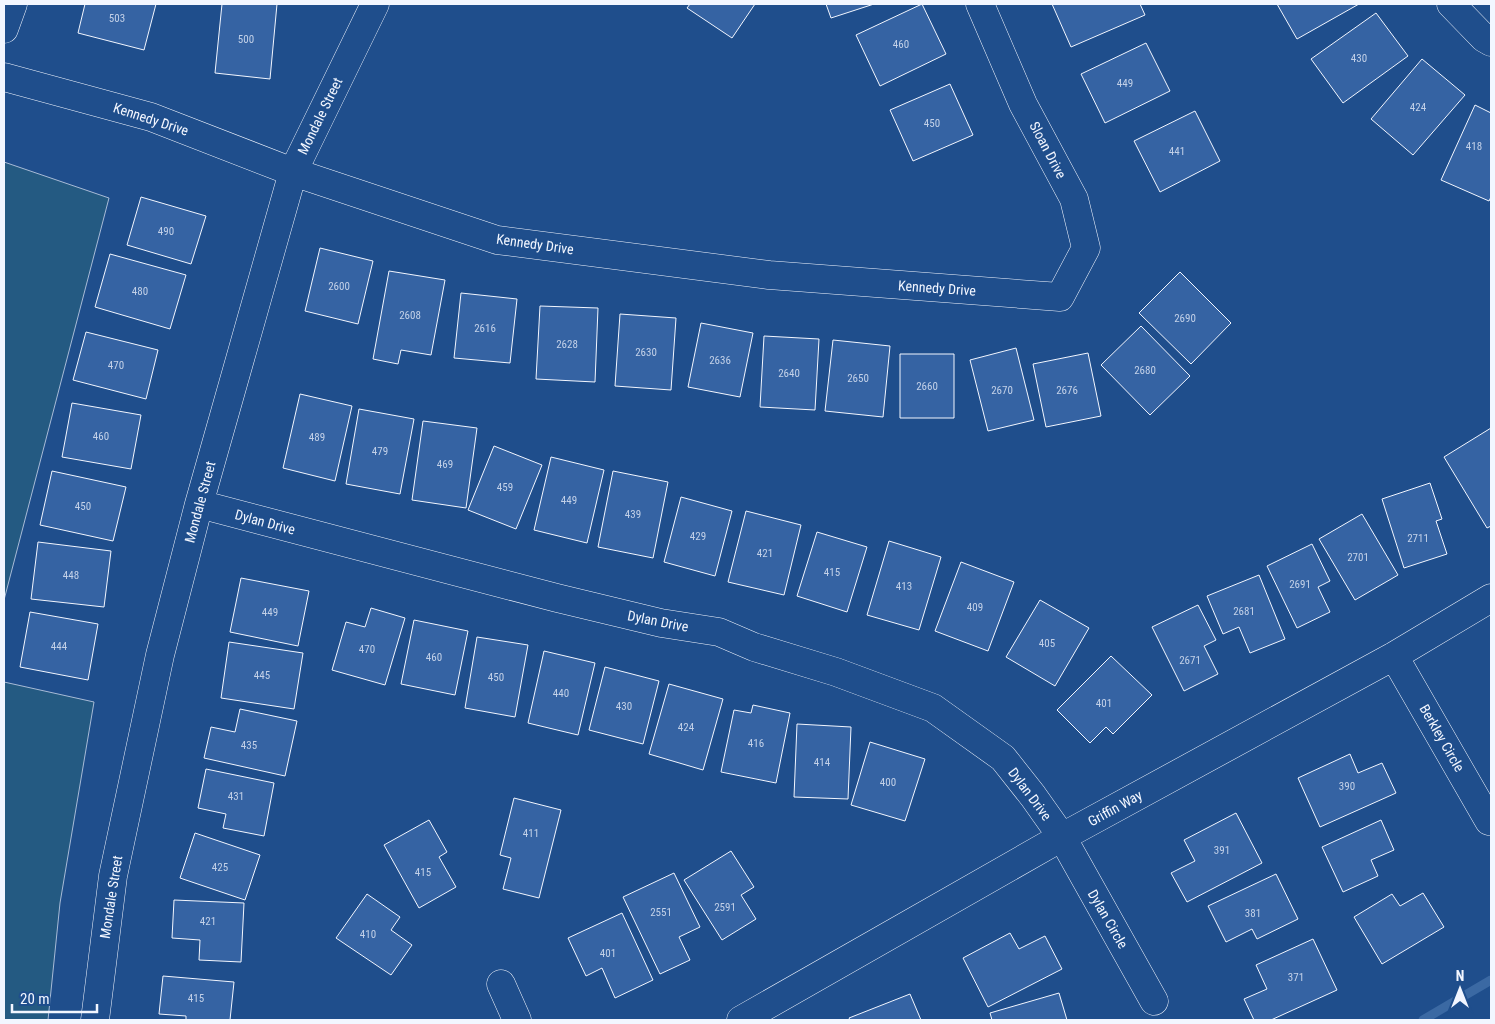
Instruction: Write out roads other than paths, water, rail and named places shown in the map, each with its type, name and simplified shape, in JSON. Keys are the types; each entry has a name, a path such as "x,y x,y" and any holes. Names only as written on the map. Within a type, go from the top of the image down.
{"street":[{"path":"4,29 13,4"},
{"name":"Mondale Street","path":"95,1020 112,876 160,655 199,504 293,172 375,4"},
{"name":"Sloan Drive","path":"980,4 1023,104 1074,199 1086,248 1060,297"},
{"path":"1452,4 1484,38 1491,42"},
{"name":"Kennedy Drive","path":"4,77 151,117 293,172 497,240 769,275 1060,297"},
{"name":"Dylan Drive","path":"199,504 557,598 661,623 719,632 754,647 836,672 933,708 1003,758 1062,837"},
{"name":"Griffin Way","path":"747,1019 1062,837 1394,656 1491,598"},
{"name":"Berkley Circle","path":"1394,656 1489,821"},
{"name":"Dylan Circle","path":"1062,837 1154,1001"},
{"path":"501,984 517,1020"}],"waterway":[{"path":"1423,1020 1491,980"}]}
